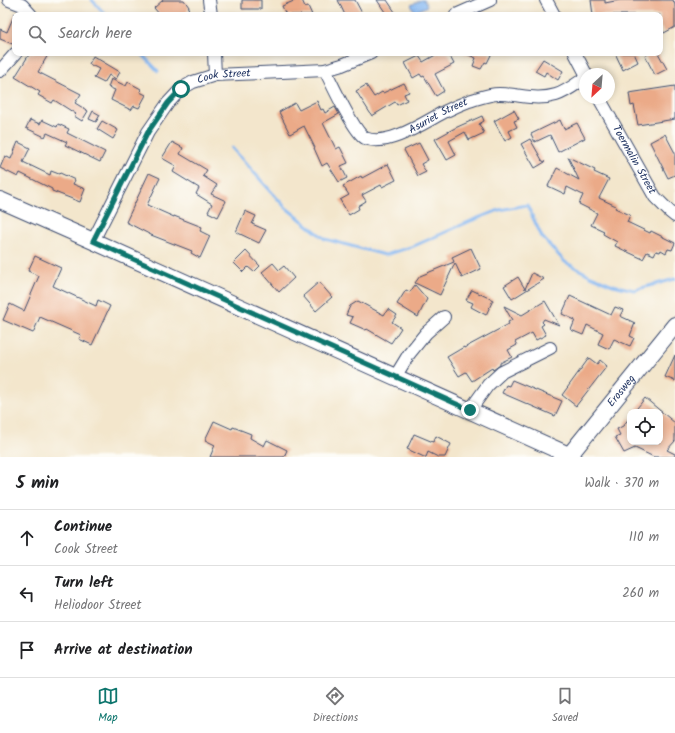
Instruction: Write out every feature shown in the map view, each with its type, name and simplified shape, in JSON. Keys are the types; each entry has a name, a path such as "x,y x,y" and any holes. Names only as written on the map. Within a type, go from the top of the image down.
{"street":[{"path":"9,0 22,5 28,12"},
{"path":"209,0 211,12"},
{"path":"463,12 490,0"},
{"path":"546,0 552,12"},
{"path":"0,71 13,56"},
{"path":"214,56 215,75"},
{"name":"Cook Street","path":"93,241 148,132 168,103 181,89 193,82 215,75 325,70 364,56"},
{"path":"577,56 583,68"},
{"name":"Asuriet Street","path":"325,70 356,128 364,138 374,140 390,138 407,132 446,111 486,96 499,94 536,99 545,98 558,95 579,82"},
{"name":"Toermalin Street","path":"602,104 655,197 675,216"},
{"path":"0,200 570,456"},
{"path":"395,377 409,354 426,333 444,317"},
{"name":"Erosweg","path":"570,456 675,324"},
{"path":"470,410 488,385 502,372 550,348"}],"water":[{"path":"424,0 427,6 415,12 411,5"}],"building":[{"path":"163,0 184,0 189,7 187,12 157,12 154,8"},
{"path":"242,0 261,0 261,9 242,9"},
{"path":"296,0 302,0 305,7 308,6 311,12 285,12 282,6"},
{"path":"338,0 355,0 361,12 344,12"},
{"path":"377,0 387,0 395,12 385,12"},
{"path":"591,0 605,0 605,3 620,0 673,0 675,5 675,27 664,33 663,12 593,12"},
{"path":"12,20 12,44 0,39 0,29 7,32"},
{"path":"28,56 47,56 38,72 81,94 75,103 88,111 82,121 74,116 76,114 54,100 52,103 38,95 40,92 15,77"},
{"path":"93,56 120,72 116,79 109,75 104,83 94,78 99,69 89,64"},
{"path":"419,56 423,62 434,56 450,56 454,64 435,74 444,91 436,96 424,76 422,77 420,74 413,78 405,63"},
{"path":"471,56 490,56 487,63 485,62 481,69 473,66 476,58"},
{"path":"616,56 635,56 638,62 623,70"},
{"path":"645,56 660,56 667,69 655,75"},
{"path":"543,59 563,71 558,80 546,72 544,76 535,71"},
{"path":"111,79 126,86 128,82 141,89 140,92 146,95 139,108 134,106 131,110 111,100 115,90 108,87"},
{"path":"404,83 409,92 404,94 407,100 397,105 395,102 372,116 356,91 366,85 374,97"},
{"path":"675,86 675,119 638,125 634,105 631,106 629,93"},
{"path":"317,101 321,110 323,109 325,113 335,107 339,114 323,123 336,149 340,147 348,163 341,166 347,178 339,182 327,163 322,166 304,126 290,134 279,112 295,103 299,110"},
{"path":"514,110 519,119 514,121 517,127 509,131 512,137 505,141 494,121"},
{"path":"93,111 100,115 96,122 89,119"},
{"path":"482,116 484,121 479,124 484,133 469,140 465,132 449,141 456,155 447,160 435,139"},
{"path":"30,120 40,124 42,120 57,127 58,124 69,129 67,133 105,152 100,162 65,145 67,142 47,133 45,137 26,128"},
{"path":"560,120 564,129 577,123 585,138 558,152 550,135 535,142 531,134"},
{"path":"102,121 118,130 113,139 97,129"},
{"path":"665,134 675,153 675,175 668,178 650,142"},
{"path":"530,139 541,160 545,162 535,168 521,144"},
{"path":"18,142 30,148 23,162 50,175 51,171 60,173 75,180 73,184 85,189 80,202 52,191 52,189 20,173 18,177 0,168 5,156 11,159"},
{"path":"172,142 183,148 180,154 207,170 203,176 217,185 211,194 226,201 218,217 208,212 212,204 196,194 199,188 173,172 176,166 162,158"},
{"path":"419,143 428,160 421,164 426,172 418,176 404,150"},
{"path":"568,157 595,170 594,172 609,179 599,198 630,215 627,222 650,233 651,231 675,243 672,250 668,249 666,253 661,250 660,252 656,251 654,255 647,252 643,259 615,246 617,242 603,234 604,231 591,225 597,213 579,204 583,195 567,187 565,194 548,186 557,168 579,180"},
{"path":"388,164 396,180 382,187 381,185 362,195 366,201 358,206 359,209 349,215 340,200 349,195 343,186"},
{"path":"149,173 160,178 147,205 202,227 200,231 210,236 200,258 191,253 192,251 151,235 126,222"},
{"path":"245,211 256,216 252,224 266,230 259,243 236,232"},
{"path":"471,248 481,269 462,278 455,263 440,295 415,283 420,276 454,262 452,257"},
{"path":"246,251 260,266 254,272 248,267 243,272 234,263"},
{"path":"35,256 61,268 53,286 96,306 98,300 110,306 92,345 79,339 81,335 40,317 33,333 3,320 10,304 24,311 39,276 28,271"},
{"path":"273,263 279,270 284,266 294,278 279,292 262,272"},
{"path":"532,273 544,279 512,299 504,286 518,277 525,289"},
{"path":"319,282 332,297 316,311 303,296"},
{"path":"415,285 427,299 418,317 397,304 406,290 410,292"},
{"path":"472,290 493,300 486,315 471,307 473,303 466,300"},
{"path":"570,296 611,315 615,307 623,310 620,316 635,323 630,336 634,338 630,346 614,339 609,349 598,344 603,333 587,325 583,335 571,330 575,320 562,314"},
{"path":"358,301 384,315 388,309 397,315 392,322 401,328 391,343 367,329 366,330 350,323 353,317 346,315 350,306"},
{"path":"545,301 559,325 544,319 542,322 544,324 541,326 546,335 536,340 532,333 515,342 517,345 508,350 512,357 500,363 500,365 493,370 492,368 472,381 466,372 459,376 447,357 509,324 508,322 512,320 504,306 522,315"},
{"path":"675,355 675,381 665,377"},
{"path":"589,358 597,364 600,360 607,366 576,406 562,395"},
{"path":"512,380 562,401 555,416 502,393 506,385 509,386"},
{"path":"645,398 658,409 636,409"},
{"path":"663,413 675,423 675,441 667,450 675,454 675,457 654,457 635,448 624,453 615,437 620,435 617,429 623,426 627,421 627,445 663,445"},
{"path":"214,421 232,429 233,427 251,434 250,438 264,446 267,440 287,450 284,457 210,457 215,445 205,440"},
{"path":"414,434 433,442 436,436 451,444 445,457 438,457 428,452 426,457 424,457 407,449"}],"waterway":[{"path":"92,0 103,12"},
{"path":"144,56 158,71"},
{"path":"232,148 285,207 325,239 385,255 414,246 499,210 527,205 542,237 565,262 591,276 613,285 634,290 675,279"}],"route":[{"path":"181,89 168,103 148,132 93,241 470,410"}]}
